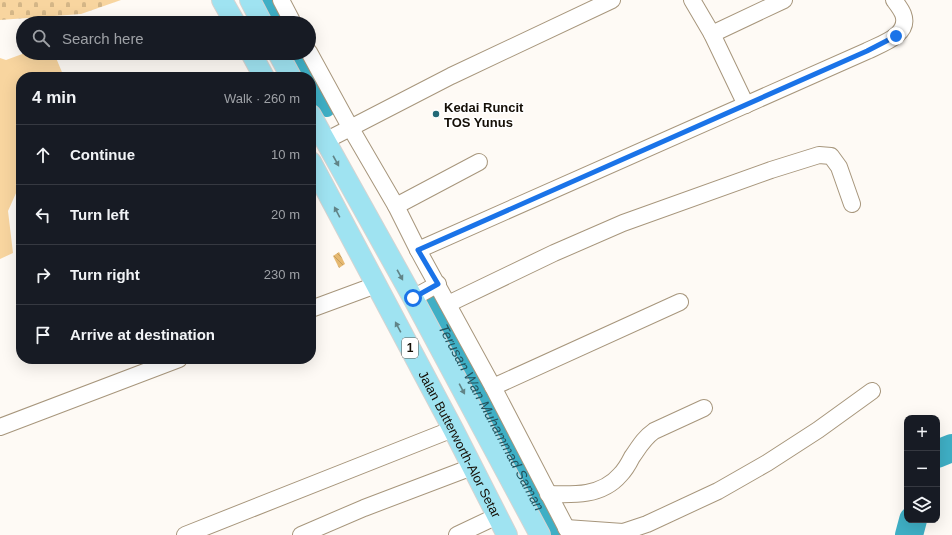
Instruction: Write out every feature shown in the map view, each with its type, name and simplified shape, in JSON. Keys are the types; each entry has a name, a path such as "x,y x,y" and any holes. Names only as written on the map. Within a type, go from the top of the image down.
{"main road":[{"path":"222,0 231,16"},
{"path":"250,0 258,16"},
{"path":"255,60 261,72"},
{"path":"282,60 288,72"},
{"name":"Jalan Butterworth-Alor Setar","path":"316,124 413,298 540,535"},
{"name":"Jalan Butterworth-Alor Setar","path":"316,171 453,429 507,535"}],"street":[{"path":"281,0 289,16"},
{"path":"325,140 450,76 612,0"},
{"path":"692,0 712,34 746,105"},
{"path":"712,34 784,0"},
{"path":"418,250 867,51 896,36 902,29 904,20 902,13 894,0"},
{"path":"313,60 350,128 396,206 418,250 438,284 493,387 568,532 623,532 647,524 718,491 767,463 818,430 872,391"},
{"path":"448,304 554,253 623,223 771,170 819,155 831,156 839,167 852,204"},
{"path":"396,206 479,162"},
{"path":"413,298 438,284"},
{"path":"316,307 376,285"},
{"path":"493,387 680,302"},
{"path":"0,427 166,364"},
{"path":"548,494 574,495 599,490 611,484 621,475 646,436 704,408"},
{"path":"186,535 453,429"},
{"path":"301,535 364,508 472,467"},
{"path":"457,535 497,516"}],"green space":[{"path":"0,0 121,0 81,14 16,16 16,19 0,20"},
{"path":"16,56 16,60 57,60 62,72 16,72 16,193 8,211 13,253 0,259 0,58 6,60"}],"building":[{"path":"339,252 345,264 339,268 333,256"}],"waterway":[{"name":"Terusan Wan Muhammad Saman","path":"268,0 276,16"},
{"name":"Terusan Wan Muhammad Saman","path":"300,60 306,72"},
{"name":"Terusan Wan Muhammad Saman","path":"316,89 327,109"},
{"name":"Terusan Wan Muhammad Saman","path":"429,300 554,535"},
{"path":"940,453 952,448"},
{"path":"909,535 912,523"}],"place":[{"name":"Kedai Runcit TOS Yunus","path":"436,114"}],"route":[{"path":"413,298 438,284 418,250 867,51 896,36"}]}
